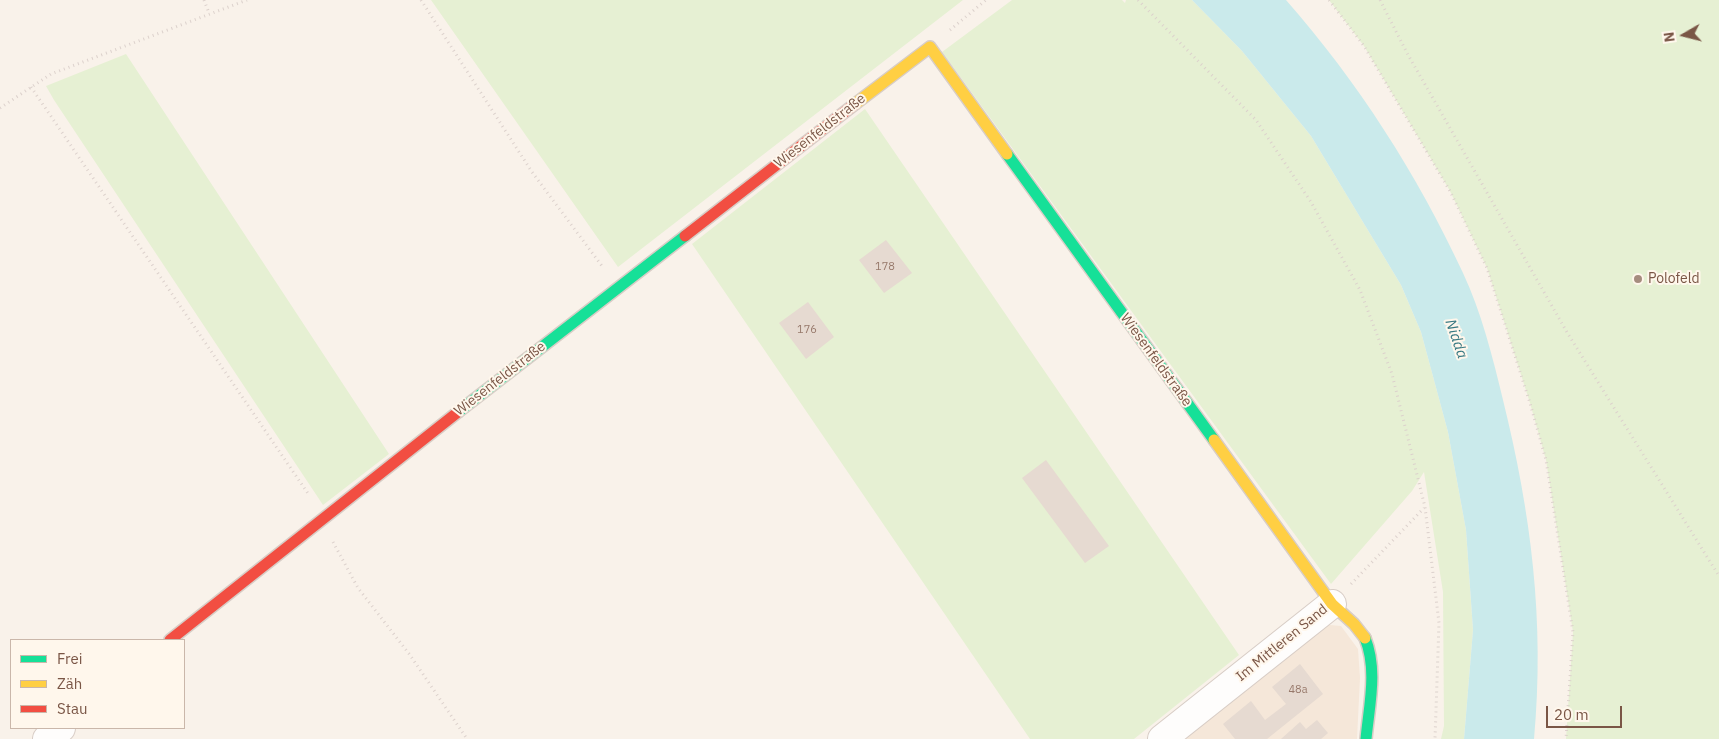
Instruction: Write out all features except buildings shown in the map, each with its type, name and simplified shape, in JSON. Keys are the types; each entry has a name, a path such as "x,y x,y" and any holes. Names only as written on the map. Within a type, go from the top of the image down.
{"street":[{"name":"Wiesenfeldstraße","path":"171,639 324,516 930,46 1332,604"},
{"name":"Im Mittleren Sand","path":"1162,739 1332,604 1356,626 1364,637 1370,651 1371,668 1366,739"},
{"path":"47,739 60,729"}],"path":[{"path":"204,0 209,13"},
{"path":"0,108 51,74 247,0"},
{"path":"420,0 532,172 618,287"},
{"path":"930,46 986,0"},
{"path":"1138,0 1256,120 1311,202 1360,290 1392,374 1425,507 1440,623 1435,739"},
{"path":"1330,0 1364,46 1450,191 1487,268 1546,460 1573,632 1566,739"},
{"path":"1380,0 1406,53 1568,334 1719,576"},
{"path":"31,87 324,516 326,530 358,588 410,655 467,739"},
{"path":"1332,604 1425,507"}],"shaded area":[{"path":"1319,624 1341,626 1358,649 1360,678 1357,739 1174,739"}],"green space":[{"path":"431,0 963,0 618,267"},
{"path":"1012,0 1122,0 1125,3 1126,0 1192,0 1242,51 1311,136 1401,285 1421,332 1448,432 1466,530 1473,630 1464,739 1441,739 1444,726 1443,592 1424,472 1412,491 1331,584 942,52"},
{"path":"1329,0 1719,0 1719,739 1566,739 1573,632 1546,460 1487,268 1450,191 1364,46"},
{"path":"126,54 389,454 323,505 46,86"},
{"path":"865,109 1239,655 1134,739 1030,739 692,244"}],"water":[{"name":"Nidda","path":"1192,0 1286,0 1338,63 1362,96 1426,200 1463,273 1481,319 1495,368 1513,442 1528,526 1533,568 1538,653 1534,739 1464,739 1473,630 1466,530 1448,432 1421,332 1401,285 1311,136 1242,51"}],"traffic: fast":[{"path":"1007,154 1214,440"},
{"path":"458,412 685,236"},
{"path":"1365,638 1369,650 1372,675 1366,739"}],"traffic: slow":[{"path":"855,104 930,47 1007,154"},
{"path":"1214,440 1332,604 1354,624 1365,638"}],"traffic: jam":[{"path":"685,236 855,104"},
{"path":"171,639 458,412"}],"place":[{"name":"Polofeld","path":"1638,279"}]}
